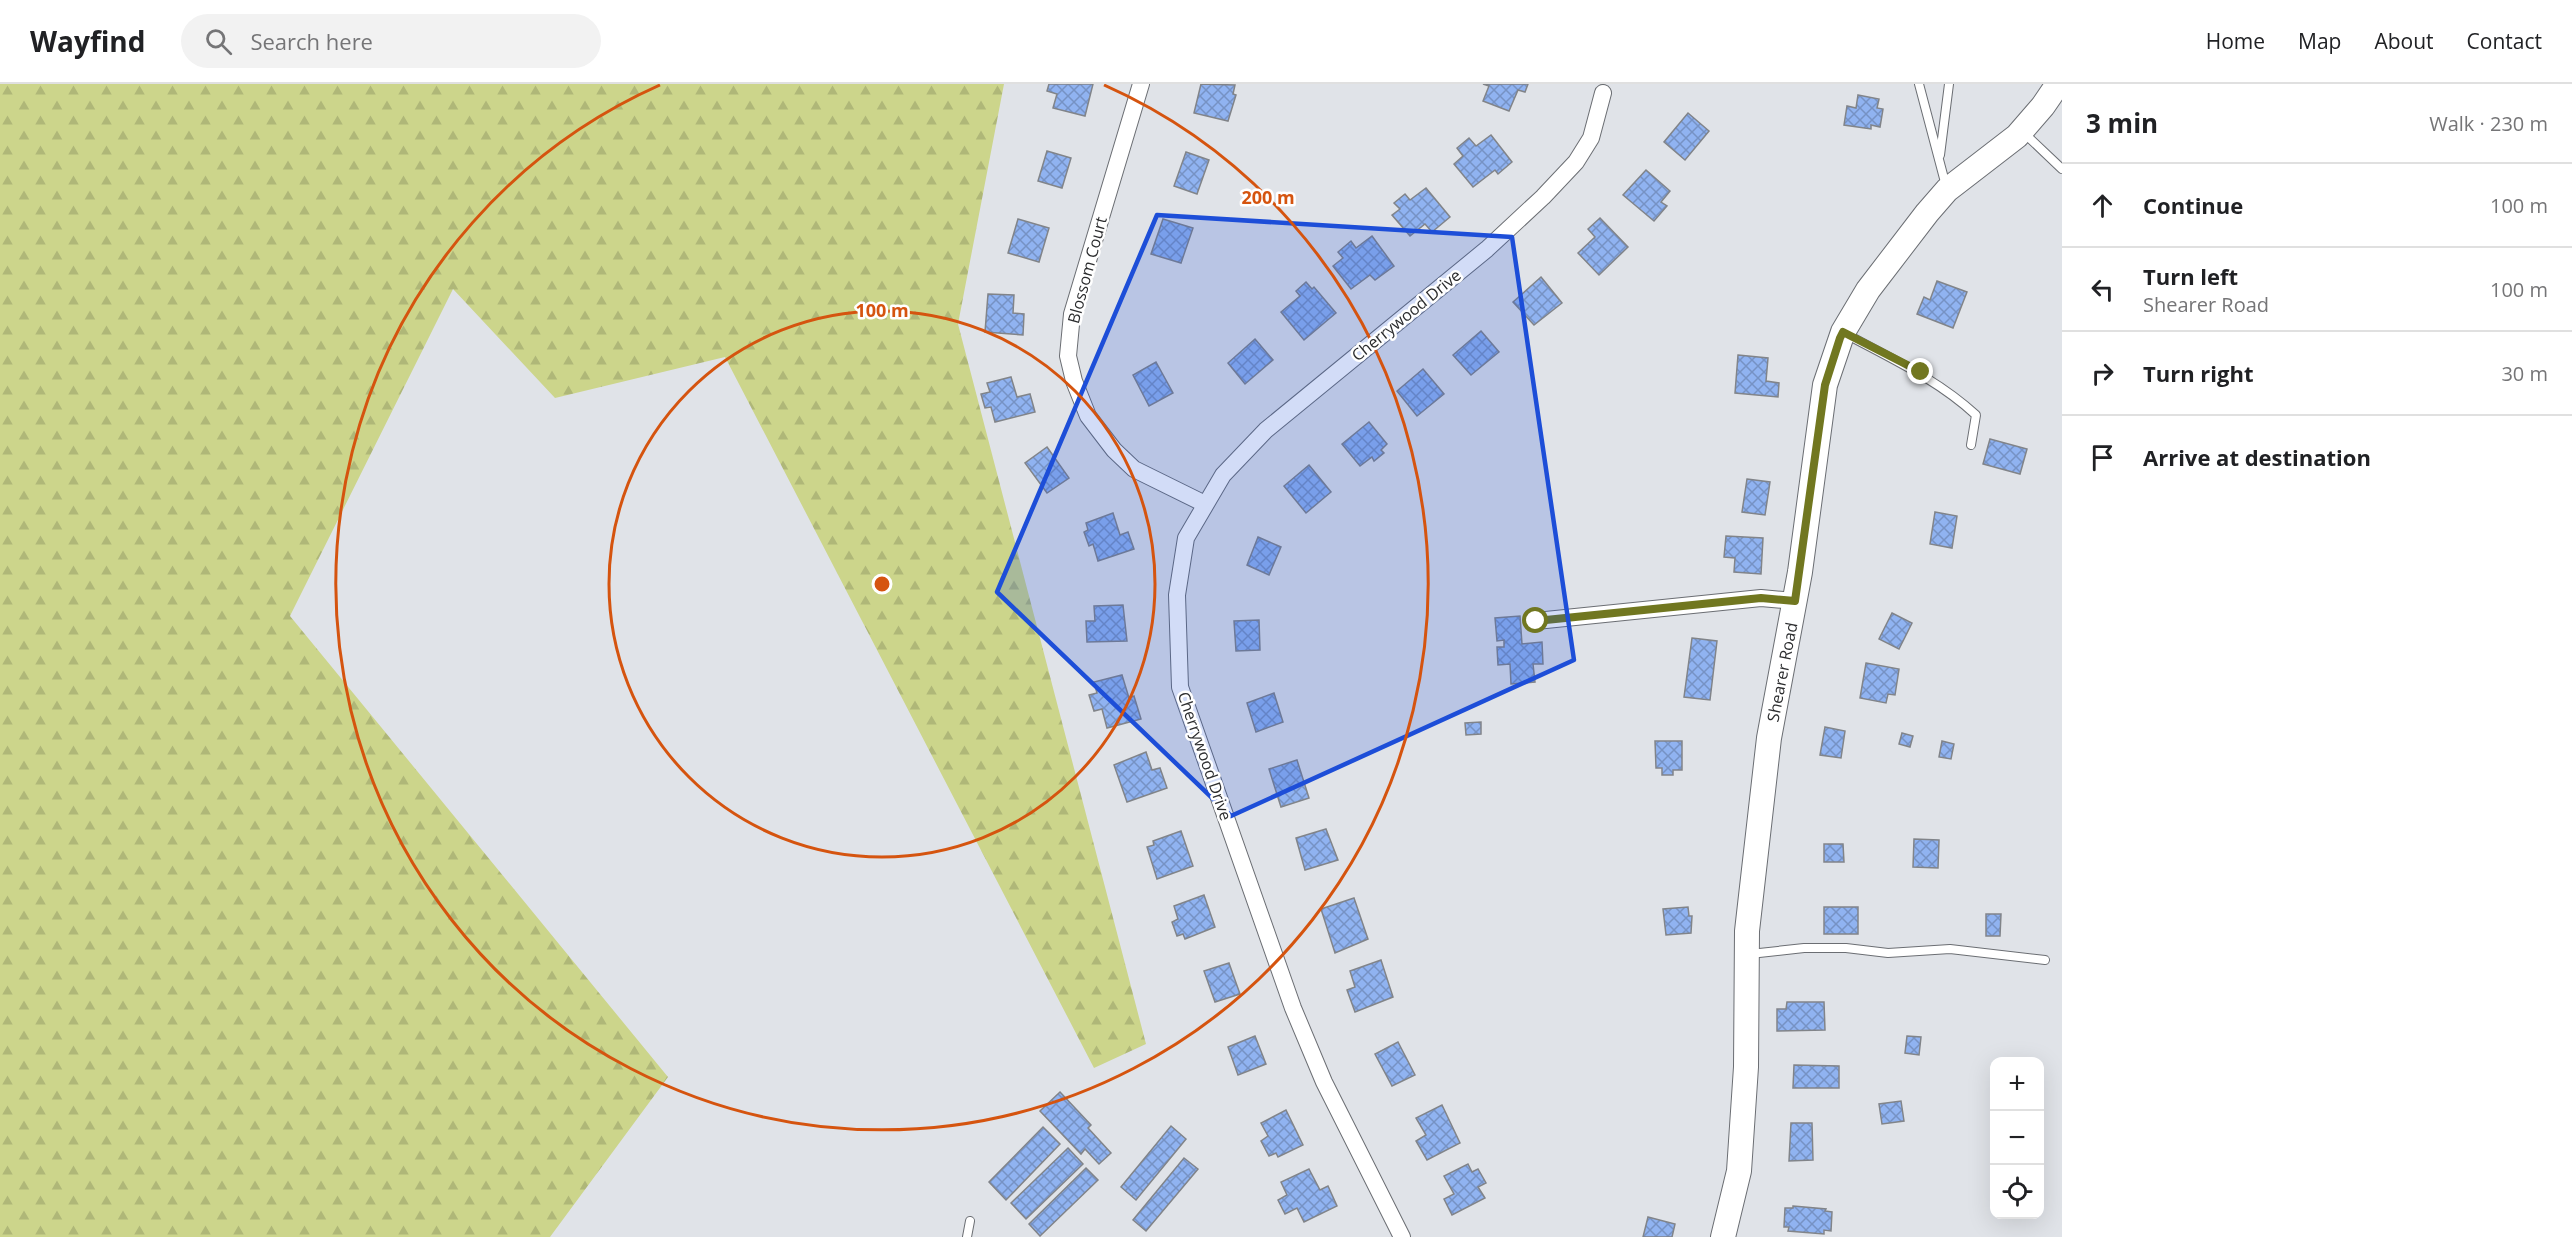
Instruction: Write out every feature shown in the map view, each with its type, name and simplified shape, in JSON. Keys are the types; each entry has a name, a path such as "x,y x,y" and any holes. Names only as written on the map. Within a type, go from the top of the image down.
{"street":[{"name":"Blossom Court","path":"1141,84 1072,314 1068,356 1074,381 1088,416 1114,450 1134,469 1205,504"},
{"name":"Shearer Road","path":"1723,1237 1739,1171 1746,1067 1747,932 1769,738 1795,601 1825,385 1843,332 1868,290 1947,190 2021,131 2043,106 2058,84"},
{"name":"Cherrywood Drive","path":"1402,1237 1324,1082 1293,1008 1180,687 1177,595 1186,538 1222,475 1266,430 1487,249 1543,197 1576,162 1591,138 1603,93"},
{"path":"1536,621 1761,598 1795,601"}],"lane":[{"path":"1919,84 1947,190"},
{"path":"1940,161 1949,84"},
{"path":"2021,131 2062,169"},
{"path":"1843,332 1921,372 1955,395 1976,415 1971,445"},
{"path":"1747,954 1804,948 1846,948 1888,953 1950,949 2045,960"},
{"path":"967,1237 970,1221"}],"highlighted area":[{"path":"1157,215 1512,237 1574,660 1231,816 997,592"}],"green space":[{"path":"0,84 1004,84 958,324 1146,1044 1094,1068 725,357 555,398 453,289 290,616 668,1077 550,1237 0,1237"}],"building":[{"path":"1049,84 1093,84 1085,116 1053,108 1057,94 1047,91"},
{"path":"1201,84 1235,85 1233,94 1236,95 1228,121 1194,113"},
{"path":"1483,84 1528,84 1525,92 1518,90 1509,111 1483,101 1489,86"},
{"path":"1858,95 1879,99 1877,108 1883,109 1880,127 1871,125 1871,129 1844,125 1847,106 1856,108"},
{"path":"1688,113 1709,131 1685,160 1664,142"},
{"path":"1491,135 1512,162 1498,174 1495,170 1473,187 1454,164 1463,156 1457,148 1469,138 1476,146"},
{"path":"1047,151 1071,158 1062,188 1038,181"},
{"path":"1186,152 1209,160 1197,194 1174,186"},
{"path":"1646,170 1670,191 1661,202 1667,206 1654,221 1623,195"},
{"path":"1426,188 1450,217 1432,232 1425,224 1410,236 1392,215 1400,209 1394,203 1405,194 1410,200"},
{"path":"1600,218 1628,247 1599,275 1578,253 1595,237 1588,229"},
{"path":"1018,219 1049,228 1039,262 1008,253"},
{"path":"1163,219 1193,228 1181,263 1151,254"},
{"path":"1372,236 1394,266 1375,280 1370,275 1351,289 1333,266 1343,258 1338,252 1351,241 1356,248"},
{"path":"1541,277 1562,303 1534,325 1513,302"},
{"path":"1937,281 1967,292 1953,328 1917,314 1924,297 1930,300"},
{"path":"1306,282 1312,289 1314,287 1336,313 1304,340 1281,312 1300,296 1296,291"},
{"path":"988,294 1014,295 1013,313 1024,314 1023,335 985,332"},
{"path":"1481,331 1499,352 1471,375 1453,355"},
{"path":"1255,339 1273,360 1245,384 1228,363"},
{"path":"1738,355 1768,358 1766,381 1779,383 1778,397 1735,393"},
{"path":"1156,362 1173,393 1149,406 1133,375"},
{"path":"1423,369 1444,394 1417,416 1397,391"},
{"path":"1011,377 1017,397 1030,394 1035,412 995,422 991,407 985,408 981,394 990,392 987,383"},
{"path":"1369,422 1387,444 1381,450 1384,453 1374,461 1372,457 1360,466 1342,444"},
{"path":"1990,439 2027,449 2020,474 1983,464"},
{"path":"1047,447 1069,478 1047,493 1025,463"},
{"path":"1309,465 1331,492 1306,513 1284,486"},
{"path":"1747,479 1770,482 1765,515 1742,512"},
{"path":"1935,512 1957,516 1952,548 1930,544"},
{"path":"1113,513 1120,535 1128,532 1134,549 1098,561 1093,544 1089,546 1084,532 1088,530 1086,523"},
{"path":"1726,536 1763,538 1761,574 1734,572 1735,558 1724,557"},
{"path":"1258,537 1281,547 1269,575 1247,565"},
{"path":"1123,605 1127,641 1087,642 1086,621 1095,621 1094,606"},
{"path":"1892,613 1912,623 1899,649 1879,639"},
{"path":"1520,616 1522,644 1542,642 1543,664 1533,664 1535,682 1511,684 1510,664 1498,665 1497,647 1504,647 1504,640 1497,641 1495,618"},
{"path":"1259,620 1260,650 1236,651 1234,621"},
{"path":"1692,638 1717,641 1710,700 1684,697"},
{"path":"1866,663 1899,669 1895,695 1888,694 1886,703 1860,698"},
{"path":"1122,675 1129,698 1134,696 1141,719 1107,728 1102,709 1094,711 1089,695 1097,693 1094,682"},
{"path":"1274,693 1283,722 1256,732 1247,703"},
{"path":"1481,722 1481,734 1466,735 1465,723"},
{"path":"1825,727 1845,731 1841,758 1820,755"},
{"path":"1902,733 1913,736 1910,747 1899,744"},
{"path":"1655,741 1682,741 1682,770 1673,770 1673,775 1662,775 1662,768 1656,768"},
{"path":"1942,741 1954,744 1951,759 1939,757"},
{"path":"1146,752 1152,770 1160,768 1167,788 1127,802 1114,765"},
{"path":"1297,760 1309,798 1281,807 1269,769"},
{"path":"1326,829 1338,860 1305,870 1296,838"},
{"path":"1181,831 1193,866 1157,879 1147,847 1154,845 1153,841"},
{"path":"1914,839 1939,840 1938,868 1913,867"},
{"path":"1824,844 1843,844 1844,862 1824,862"},
{"path":"1204,895 1215,927 1185,939 1183,934 1177,936 1172,922 1178,919 1174,906"},
{"path":"1354,898 1368,939 1335,953 1321,909"},
{"path":"1688,907 1689,916 1692,916 1691,933 1666,935 1663,909"},
{"path":"1824,907 1858,907 1858,934 1824,934"},
{"path":"1986,914 2001,914 2000,936 1986,936"},
{"path":"1381,960 1393,997 1355,1012 1347,990 1355,987 1350,971"},
{"path":"1229,963 1240,994 1215,1002 1204,971"},
{"path":"1787,1002 1824,1002 1825,1030 1777,1031 1777,1009 1786,1009"},
{"path":"1255,1036 1266,1064 1238,1075 1228,1047"},
{"path":"1907,1036 1921,1037 1919,1055 1905,1053"},
{"path":"1398,1042 1415,1075 1392,1086 1375,1054"},
{"path":"1794,1065 1839,1066 1839,1088 1793,1088"},
{"path":"1060,1092 1091,1125 1088,1128 1111,1153 1099,1164 1085,1149 1081,1154 1040,1111"},
{"path":"1901,1101 1904,1121 1882,1124 1879,1104"},
{"path":"1442,1105 1460,1143 1427,1160 1416,1141 1426,1135 1416,1118"},
{"path":"1286,1110 1303,1145 1278,1157 1276,1153 1269,1156 1261,1141 1268,1136 1261,1123"},
{"path":"1791,1123 1812,1123 1813,1160 1789,1161"},
{"path":"1171,1126 1186,1139 1136,1200 1121,1187"},
{"path":"1043,1127 1060,1144 1006,1200 989,1182"},
{"path":"1068,1148 1083,1164 1026,1219 1011,1203"},
{"path":"1184,1158 1198,1169 1146,1231 1133,1220"},
{"path":"1468,1164 1472,1172 1478,1169 1486,1183 1478,1187 1485,1198 1452,1215 1444,1199 1454,1194 1444,1176"},
{"path":"1086,1168 1098,1180 1040,1236 1029,1224"},
{"path":"1309,1169 1320,1190 1328,1186 1337,1206 1304,1222 1297,1208 1285,1214 1278,1200 1287,1195 1281,1182"},
{"path":"1793,1206 1826,1209 1825,1211 1832,1212 1831,1231 1824,1230 1824,1234 1788,1231 1789,1227 1784,1227 1785,1208 1793,1208"},
{"path":"1648,1217 1675,1224 1672,1237 1643,1237"}],"route":[{"path":"1536,621 1761,598 1795,601 1825,385 1843,332 1921,372"}]}
